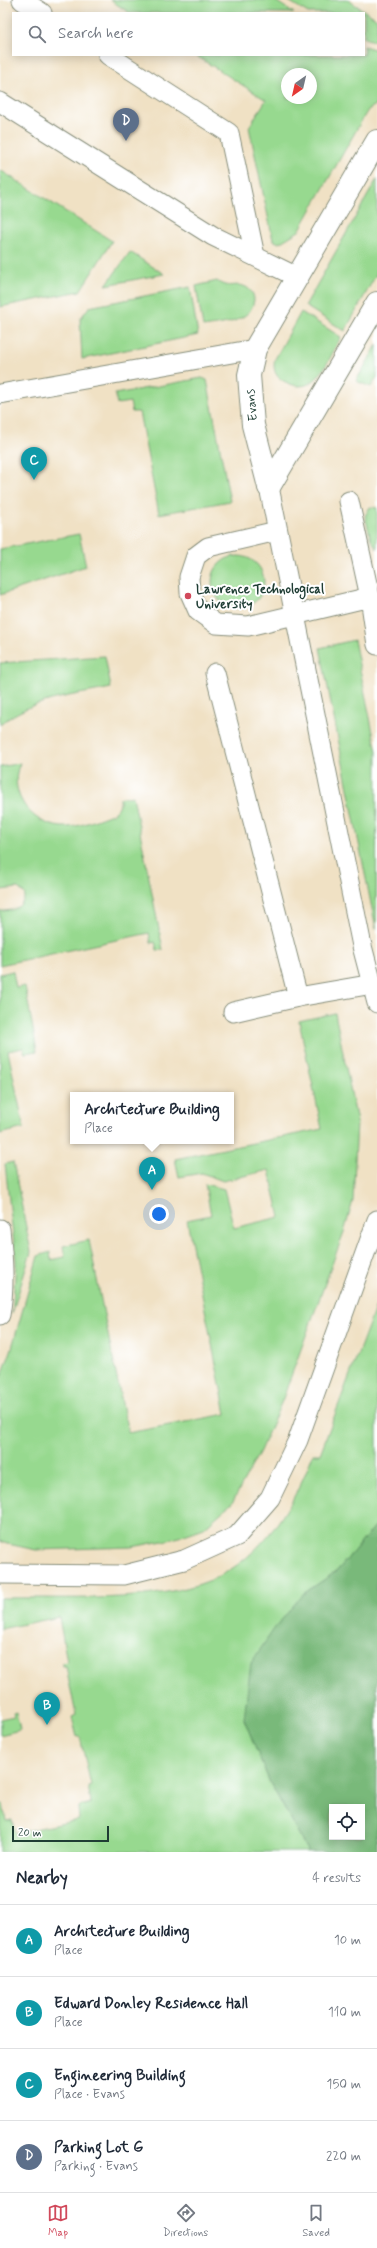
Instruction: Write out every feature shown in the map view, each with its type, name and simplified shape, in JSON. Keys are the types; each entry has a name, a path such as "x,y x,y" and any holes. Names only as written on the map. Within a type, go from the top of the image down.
{"street":[{"name":"Evans","path":"269,487 253,425 249,375 255,349 377,141"},
{"path":"269,487 377,303"}],"lane":[{"path":"22,0 40,12"},
{"path":"110,56 230,133 254,256"},
{"path":"0,102 213,236 297,277"},
{"path":"0,394 255,349"},
{"path":"269,487 362,946 377,1003"},
{"path":"349,501 370,596 377,645"},
{"path":"277,532 208,547 196,556 189,577 190,593 198,611 216,624 248,626 295,616 370,596"},
{"path":"215,673 298,998"},
{"path":"233,1012 373,984"},
{"path":"0,1574 124,1575 184,1560 237,1536 270,1498 298,1440 377,1220"},
{"path":"0,1228 3,1265 3,1300 0,1315"}],"green space":[{"path":"110,0 274,0 292,12 128,12"},
{"path":"287,0 348,0 377,19 377,42 365,38 365,12 306,12"},
{"path":"365,46 377,50 377,104 368,110 299,231 279,243 273,240 249,127 266,100 197,56 365,56"},
{"path":"0,170 112,241 80,291 0,307"},
{"path":"377,179 377,273 345,331 305,306"},
{"path":"130,252 164,274 106,285"},
{"path":"217,281 228,286 239,285 248,288 252,292 254,298 252,308 247,314 234,321 203,327 196,286"},
{"path":"190,287 198,335 82,359 80,319 89,307"},
{"path":"301,312 341,337 319,375 312,382 304,386 294,385 282,380 277,376 274,368 275,359"},
{"path":"377,345 377,377 371,387 356,381"},
{"path":"202,378 207,380 230,501 159,514 139,412 132,412 130,402 117,404 115,394"},
{"path":"370,507 377,508 377,549 371,539 365,516"},
{"path":"79,534 86,566 0,595 0,549"},
{"path":"233,556 243,556 257,563 264,577 264,587 257,601 243,608 233,608 223,604 216,597 212,587 212,577 216,567 223,560"},
{"path":"354,640 377,752 376,929 320,648"},
{"path":"105,656 111,688 67,696 38,704 12,716 0,725 0,663"},
{"path":"20,763 17,775 17,786 20,797 34,816 44,822 56,826 68,827 79,825 112,814 119,807 120,798 133,796 163,950 157,950 155,942 151,943 149,933 0,965 0,911 17,908 20,906 25,894 18,888 0,890 0,767"},
{"path":"13,971 16,988 25,986 37,1051 25,1053 23,1048 8,1051 24,1128 0,1134 0,974"},
{"path":"335,1013 357,1122 353,1201 345,1229 282,1401 260,1451 232,1503 204,1528 173,1539 132,1547 36,1550 0,1541 0,1380 11,1351 38,1256 50,1252 51,1260 65,1257 63,1246 89,1240 128,1433 226,1414 187,1220 211,1215 205,1184 224,1189 234,1228 280,1217 269,1170 223,1181 202,1173 179,1177 175,1159 322,1129 299,1021"},
{"path":"13,1162 31,1252 12,1314 16,1262 5,1164"},
{"path":"377,1303 377,1524 337,1571 303,1594 244,1719 270,1783 309,1852 0,1852 0,1804 3,1804 6,1821 12,1820 15,1833 79,1820 78,1807 91,1803 88,1786 91,1785 80,1737 77,1737 72,1717 76,1715 66,1666 62,1666 62,1663 67,1662 59,1617 0,1629 0,1598 107,1598 162,1593 188,1588 211,1580 246,1558 261,1544 286,1510 297,1492 313,1454 320,1454"},
{"path":"377,1524 377,1852 309,1852 270,1783 244,1719 251,1663 274,1629 303,1594 337,1571"},
{"path":"16,1712 20,1730 0,1735 0,1719 14,1716 13,1713"}],"place":[{"name":"Parking Lot G","path":"126,141"},
{"name":"Engineering Building","path":"34,480"},
{"name":"Lawrence Technological University","path":"188,596"},
{"name":"Architecture Building","path":"152,1190"},
{"name":"Edward Donley Residence Hall","path":"47,1725"}]}
